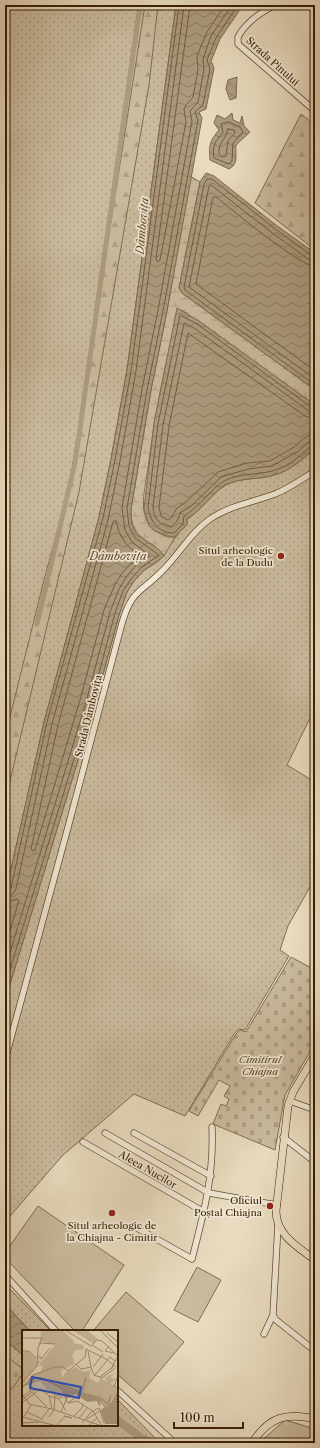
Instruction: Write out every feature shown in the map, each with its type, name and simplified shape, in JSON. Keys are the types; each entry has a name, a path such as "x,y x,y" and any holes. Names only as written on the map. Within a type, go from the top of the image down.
{"main road":[{"path":"315,1055 290,1101 283,1137 277,1205 278,1225 282,1233 315,1260"},
{"path":"252,1443 264,1430 282,1417 295,1415 315,1419"}],"street":[{"name":"Strada Pinului","path":"275,5 254,18 242,31 238,40 241,46 315,111"},
{"name":"Strada Dâmbovița","path":"5,1060 68,831 122,623 131,600 136,593 164,570 186,542 210,519 232,508 283,490 315,471"},
{"path":"290,1101 315,1110"},
{"path":"137,1228 192,1259 209,1194 212,1127"},
{"name":"Aleea Nucilor","path":"105,1133 209,1194 277,1205"},
{"path":"134,1133 211,1176"},
{"path":"283,1137 315,1162"},
{"name":"Aleea Nucilor","path":"83,1142 204,1212"},
{"path":"264,1334 273,1315 278,1225"},
{"path":"5,1275 55,1330"},
{"path":"273,1315 276,1320 315,1351"},
{"path":"118,1391 175,1443"}],"green space":[{"path":"5,5 176,5 127,370 111,459 99,517 44,722 5,896"},
{"path":"145,5 158,5 149,85 79,492 5,802 5,737 44,580 69,488"},
{"path":"301,114 315,125 315,250 255,203"},
{"path":"190,176 200,182 179,288 182,293 315,390 315,405 182,310 170,349 161,388 143,500 144,513 151,527 166,536 175,537 164,556 157,548 139,535 135,530 132,521 131,509"},
{"path":"315,448 315,708 287,765 315,782 315,878 288,926 280,950 289,956 245,1030 239,1029 234,1034 185,1116 134,1094 62,1156 5,1222 5,1001 95,704 119,615 127,592 143,571 159,561 179,532 187,525 187,519 198,511 221,488 232,482 268,477 285,471"},
{"name":"Cimitirul Chiajna","path":"291,957 315,970 315,1043 285,1095 275,1150 213,1124 221,1104 226,1106 229,1099 224,1096 230,1086 219,1080 198,1116 189,1111 236,1034 240,1030 246,1032"},
{"path":"38,1206 124,1265 83,1330 74,1330 9,1262 9,1247"},
{"path":"197,1267 221,1280 198,1322 174,1310"},
{"path":"5,1284 50,1330 29,1330 5,1304"},
{"path":"126,1292 184,1342 140,1394 118,1375 118,1330 94,1330"},
{"path":"5,1340 22,1354 22,1426 118,1426 118,1400 160,1443 5,1443"},
{"path":"5,1355 22,1368 22,1374 12,1389 5,1384"},
{"path":"285,1420 315,1429 315,1443 259,1443"}],"water":[{"name":"Dâmbovița","path":"176,5 243,5 220,39 211,61 214,68 206,109 199,112 202,118 151,390 131,509 132,525 138,535 157,548 164,556 143,571 127,592 119,615 95,704 5,1001 5,896 44,722 99,517 111,459 127,370"},
{"path":"237,77 236,98 230,100 226,89 228,80"},
{"path":"232,113 233,120 240,123 242,116 244,126 250,132 236,145 236,159 234,165 229,169 210,160 210,144 219,130 214,123 217,115 225,119"},
{"path":"206,173 214,176 276,225 315,253 315,390 182,293 179,288 200,182"},
{"path":"177,308 199,321 315,405 315,448 285,471 268,477 232,482 221,488 198,511 187,519 187,525 179,532 178,535 175,537 169,537 155,531 149,526 144,508 154,423"},
{"path":"5,1304 29,1330 22,1330 22,1354 5,1340"}],"waterway":[{"path":"37,624 75,463 140,5"},
{"name":"Dâmbovița","path":"118,1421 149,1443"}],"place":[{"name":"Situl arheologic de la Dudu","path":"281,556"},
{"name":"Oficiul Poștal Chiajna","path":"270,1206"},
{"name":"Situl arheologic de la Chiajna - Cimitir","path":"112,1213"}]}
